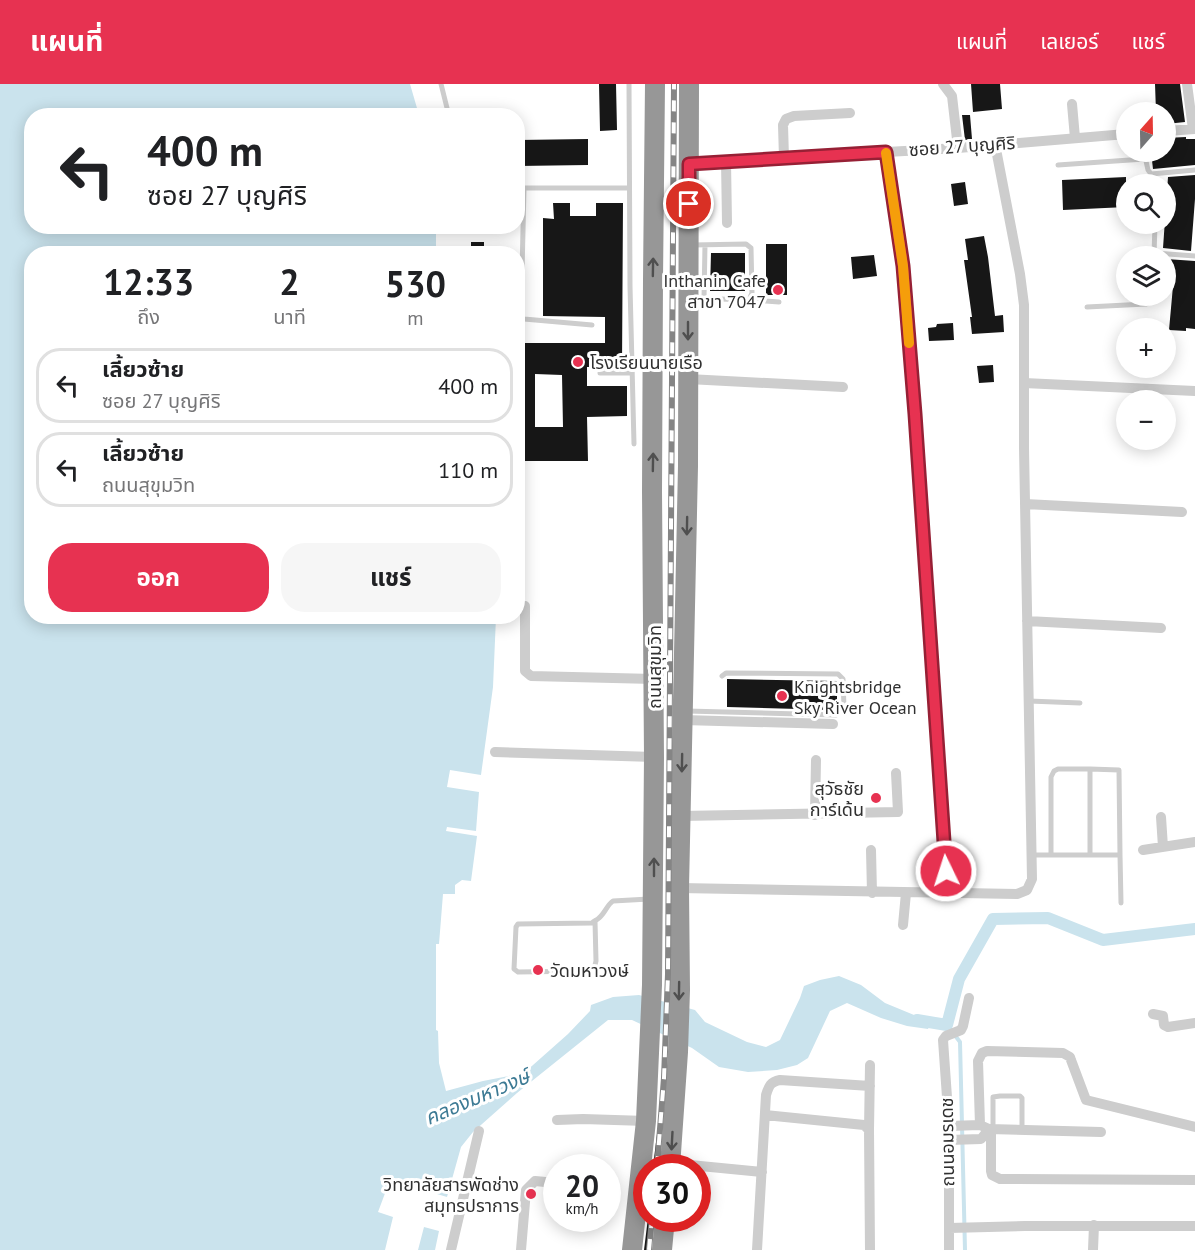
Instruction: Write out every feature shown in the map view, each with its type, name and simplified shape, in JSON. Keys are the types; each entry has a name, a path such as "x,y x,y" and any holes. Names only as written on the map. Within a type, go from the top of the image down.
{"highway":[{"name":"ถนนสุขุมวิท","path":"632,1250 651,1039 654,899 652,491 656,84"},
{"name":"ถนนสุขุมวิท","path":"678,1154 673,1114 678,1031 688,380 696,298 697,245 689,164 689,84"},
{"path":"654,576 686,576"},
{"path":"662,1250 664,1232"}],"street":[{"path":"943,84 952,96 958,148"},
{"path":"1176,130 1194,129 1187,84"},
{"path":"1072,104 1075,138"},
{"path":"784,158 783,125 786,119 794,116 850,113"},
{"name":"ซอย 27 บุญศิริ","path":"689,164 958,148 1116,135"},
{"path":"679,888 1017,894 1027,890 1032,879 1024,305 996,144"},
{"path":"886,152 903,266 948,894"},
{"path":"726,161 726,223"},
{"path":"688,380 843,387"},
{"path":"1024,383 1195,391"},
{"path":"1025,504 1182,512"},
{"path":"525,606 525,671 531,676 654,679"},
{"path":"1027,621 1161,628"},
{"path":"683,715 833,724"},
{"path":"495,752 654,757"},
{"path":"815,815 816,760"},
{"path":"681,816 898,812 896,773"},
{"path":"1161,817 1163,847"},
{"path":"1143,850 1195,842"},
{"path":"871,850 872,892"},
{"path":"903,925 906,893"},
{"name":"ถนนอมรเดช","path":"948,1250 960,1228 957,1125 943,1040 946,1036 961,1030 969,998"},
{"path":"1153,1014 1163,1016 1164,1025 1168,1027 1195,1023"},
{"path":"1195,1127 1086,1100 1070,1058 1063,1053 987,1051 982,1053 978,1061 992,1174 1000,1179 1195,1180"},
{"path":"870,1065 870,1250"},
{"path":"758,1250 766,1095 769,1085 780,1080 870,1086"},
{"path":"557,1120 646,1113"},
{"path":"765,1115 864,1125 869,1130"},
{"path":"957,1125 1022,1130 1101,1132"},
{"path":"957,1140 981,1139 988,1128"},
{"path":"451,1250 479,1131"},
{"path":"711,1168 762,1172"},
{"path":"521,1250 526,1190 536,1181 543,1182"},
{"path":"1093,1250 1094,1225"},
{"path":"960,1228 1094,1225 1195,1226"}],"lane":[{"path":"441,84 446,108"},
{"path":"629,84 634,444"},
{"path":"1058,165 1116,161"},
{"path":"1145,162 1151,174 1195,170"},
{"path":"525,188 629,188"},
{"path":"697,245 750,245 752,293 749,300"},
{"path":"1176,256 1195,256"},
{"path":"696,298 779,302"},
{"path":"1087,307 1116,306"},
{"path":"525,319 592,325"},
{"path":"600,373 632,373"},
{"path":"683,715 720,712 836,715 844,708 843,679 838,674 726,673 722,676"},
{"path":"1029,701 1080,703"},
{"path":"720,712 721,702"},
{"path":"1051,855 1050,777 1054,771 1058,769 1119,770 1120,903"},
{"path":"1090,769 1090,855"},
{"path":"1032,855 1120,855"},
{"path":"595,921 596,961 594,969 518,972 514,969 518,924 592,923 613,901 654,899"},
{"path":"988,1128 993,1097 1020,1096 1022,1098 1022,1130"}],"water":[{"path":"0,84 410,84 417,108 24,108 24,234 436,234 436,246 24,246 24,624 496,624 493,687 481,775 450,770 447,787 479,792 476,831 447,827 446,831 477,836 471,881 462,880 455,885 455,894 443,894 439,944 436,944 436,1030 438,1031 439,1063 446,1091 524,1073 568,1034 590,1011 591,1005 613,997 639,995 695,1010 705,1022 747,1042 766,1047 780,1040 804,986 839,976 861,985 885,1003 931,1022 928,1029 907,1026 881,1018 847,1003 830,1011 808,1058 797,1065 777,1070 748,1072 719,1067 692,1048 632,1020 608,1020 517,1093 473,1132 461,1147 447,1197 390,1180 378,1212 393,1217 385,1250 0,1250"},
{"path":"424,1227 439,1231 435,1250 418,1250"}],"building":[{"path":"599,84 616,84 617,130 600,131"},
{"path":"971,84 1000,84 1002,109 973,112"},
{"path":"1155,84 1180,84 1185,122 1176,123 1176,102 1156,102"},
{"path":"962,115 970,115 972,139 965,140"},
{"path":"1176,138 1195,139 1195,165 1153,169 1152,162 1176,162"},
{"path":"588,139 588,165 525,166 525,140"},
{"path":"1195,175 1191,251 1176,249 1176,246 1163,246 1164,234 1176,234 1176,176"},
{"path":"1116,177 1116,207 1063,210 1062,180"},
{"path":"965,182 968,204 954,206 951,184"},
{"path":"553,203 570,203 570,216 596,216 596,203 623,203 622,367 587,367 587,386 627,386 627,416 587,417 588,461 525,461 525,343 605,343 605,317 543,316 543,218 554,219","holes":["535,374 562,375 563,427 535,427"]},
{"path":"984,236 995,316 1003,315 1004,332 972,334 970,317 972,317 964,260 968,260 965,239"},
{"path":"471,242 484,242 484,246 471,246"},
{"path":"766,244 787,244 787,295 766,295"},
{"path":"711,253 745,253 745,291 710,291"},
{"path":"874,255 877,276 853,279 851,257"},
{"path":"1176,260 1195,261 1195,329 1176,330 1176,318 1170,318 1171,306 1176,306"},
{"path":"953,323 954,340 929,341 928,328 936,327 937,324"},
{"path":"993,365 994,382 979,383 977,366"},
{"name":"Knightsbridge Sky River Ocean","path":"727,679 837,681 837,708 835,710 727,707"},
{"path":"657,1134 660,1135 659,1154 655,1154"},
{"path":"646,1232 652,1232 650,1250 644,1250"}],"waterway":[{"name":"คลองมหาวงษ์","path":"917,1020 947,1025 959,979 993,919 1048,918 1103,940 1195,929"},
{"path":"947,1025 960,1042 965,1250"}],"railway":[{"path":"658,1154 668,974 674,84"},
{"path":"649,1250 651,1232"}],"slow traffic":[{"path":"886,153 903,266 909,343"}],"place":[{"name":"Inthanin Cafe สาขา 7047","path":"778,290"},
{"name":"โรงเรียนนายเรือ","path":"578,362"},
{"name":"Knightsbridge Sky River Ocean","path":"782,696"},
{"name":"สุวัธชัย การ์เด้น","path":"876,798"},
{"name":"วัดมหาวงษ์","path":"538,970"},
{"name":"วิทยาลัยสารพัดช่าง สมุทรปราการ","path":"531,1194"}],"route":[{"path":"689,204 689,164 886,152 903,266 946,871"}]}
